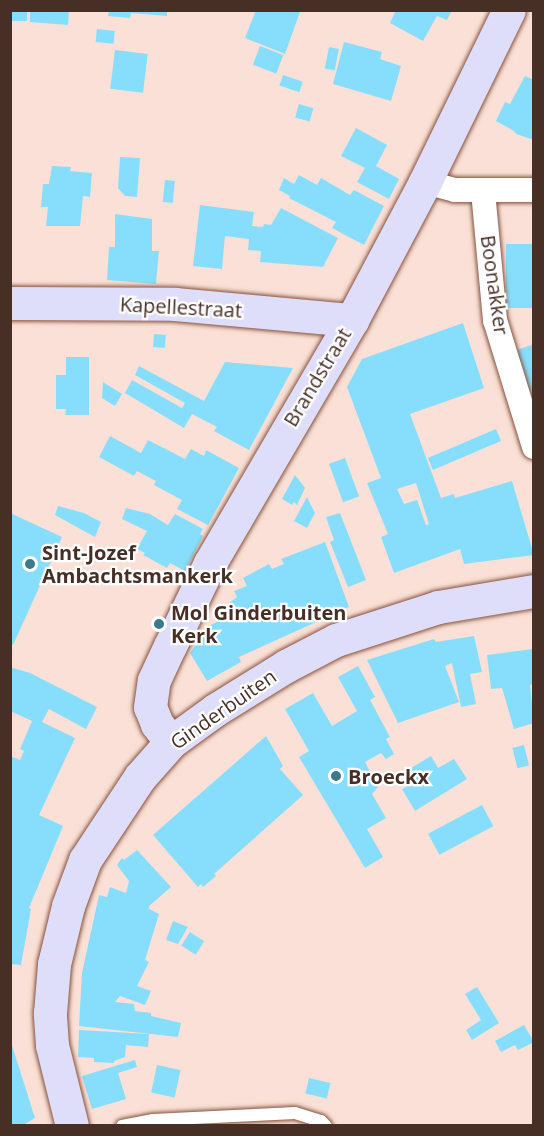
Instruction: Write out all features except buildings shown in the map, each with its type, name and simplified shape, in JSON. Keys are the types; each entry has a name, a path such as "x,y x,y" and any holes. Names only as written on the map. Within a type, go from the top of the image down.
{"street":[{"name":"Brandstraat","path":"171,742 157,724 150,707 154,680 210,562 352,320 425,182 509,10"},
{"path":"425,182 454,190 534,190"},
{"name":"Boonakker","path":"483,191 495,320 534,447"},
{"name":"Kapellestraat","path":"10,303 176,304 352,320"},
{"name":"Ginderbuiten","path":"72,1125 52,1045 50,1013 54,964 68,906 85,860 109,820 140,777 171,742 215,710 286,666 336,640 438,607 534,591"}],"lane":[{"path":"122,1125 153,1120 295,1113 321,1120 326,1125"}],"place":[{"name":"Sint-Jozef Ambachtsmankerk","path":"30,564"},
{"name":"Mol Ginderbuiten Kerk","path":"159,624"},
{"name":"Broeckx","path":"336,776"}]}
